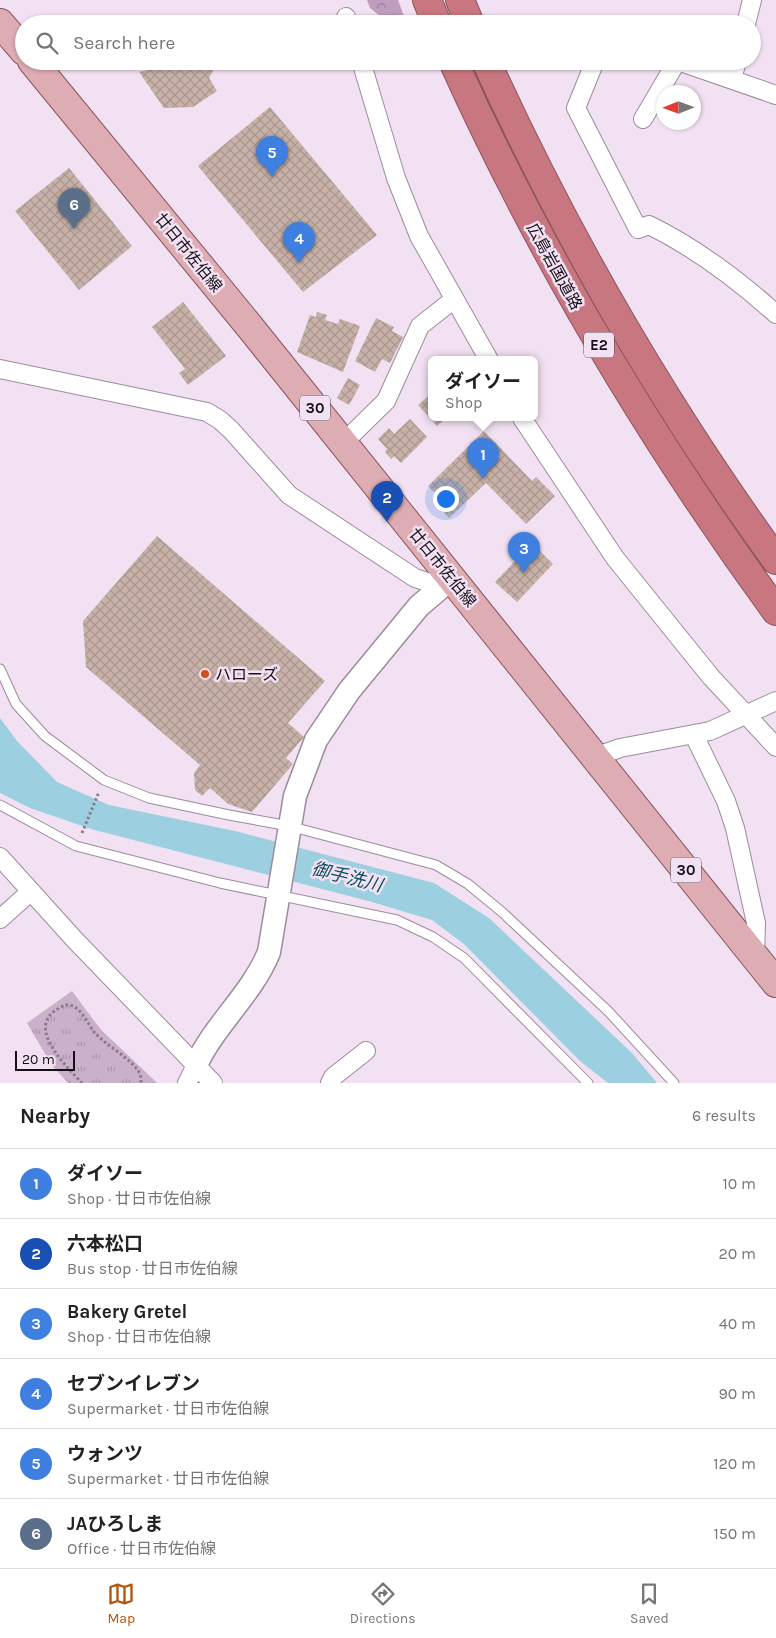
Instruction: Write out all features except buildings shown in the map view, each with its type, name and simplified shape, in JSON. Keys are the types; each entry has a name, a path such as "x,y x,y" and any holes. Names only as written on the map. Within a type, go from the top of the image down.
{"highway":[{"path":"427,0 433,15"},
{"path":"460,0 466,15"},
{"name":"広島岩国道路","path":"457,70 523,207 602,349 678,470 776,610"},
{"name":"広島岩国道路","path":"490,70 545,185 627,334 671,406 776,560"}],"main road":[{"path":"0,22 15,40"},
{"name":"廿日市佐伯線","path":"39,70 343,443 446,582 595,757 776,983"}],"street":[{"path":"748,15 752,0"},
{"path":"364,70 396,178 419,236 487,356"},
{"path":"591,70 576,108 638,229 649,224 677,238 743,284 776,314"},
{"path":"643,119 673,70"},
{"path":"705,70 776,95"},
{"path":"732,79 734,70"},
{"path":"343,443 386,402 420,326 454,300"},
{"path":"0,369 207,412 231,430 289,495 410,574 446,582"},
{"path":"524,421 615,558 711,677 776,747"},
{"path":"191,1074 204,1047 264,963 272,940 288,831 304,768 316,740 332,715 419,606 446,582"},
{"path":"595,757 620,748 694,735 776,701"},
{"path":"694,735 730,810 735,828 756,923 755,957"},
{"path":"0,857 191,1074 213,1083"},
{"path":"0,920 30,892"},
{"path":"330,1083 334,1077 366,1051"}],"lane":[{"path":"0,669 16,704 45,736 104,780 149,798 436,865 468,884 502,912 608,1011 674,1083"},
{"path":"0,805 76,846 220,883 279,893 397,920 433,937 464,958 588,1083"}],"path":[{"path":"76,846 104,780"},
{"path":"82,1083 59,1058 46,1035 46,1024 50,1015 60,1007 68,1005 77,1008 96,1034 138,1071 141,1083"}],"green space":[{"path":"367,0 398,0 404,15 379,15 370,8"},
{"path":"72,991 101,1030 157,1083 68,1083 51,1064 27,1023"},
{"path":"73,994 101,1030 157,1083 154,1083 105,1042 81,1015 74,1004"}],"water":[{"name":"御手洗川","path":"0,718 17,741 57,782 109,805 235,831 434,883 489,918 632,1053 657,1083 608,1083 580,1061 464,944 432,920 372,902 91,829 30,808 0,793"}],"place":[{"name":"ウォンツ","path":"272,177"},
{"name":"JAひろしま","path":"74,229"},
{"name":"セブンイレブン","path":"299,263"},
{"name":"ダイソー","path":"483,479"},
{"name":"六本松口","path":"387,522"},
{"name":"Bakery Gretel","path":"524,573"},
{"name":"ハローズ","path":"205,674"}]}
